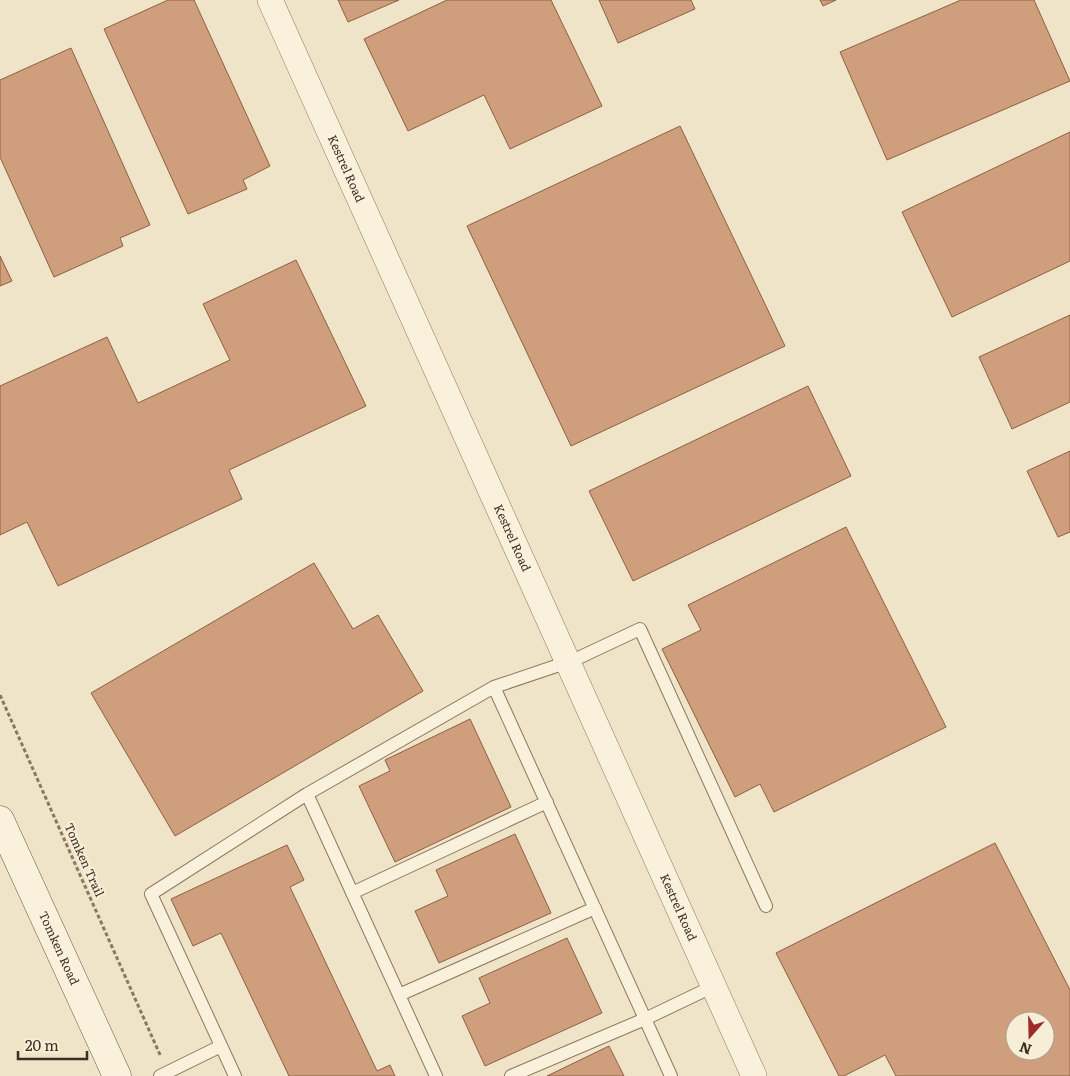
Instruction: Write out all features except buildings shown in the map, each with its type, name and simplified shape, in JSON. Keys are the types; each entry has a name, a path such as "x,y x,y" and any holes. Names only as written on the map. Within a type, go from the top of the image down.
{"main road":[{"name":"Tomken Road","path":"0,820 117,1076"}],"street":[{"name":"Kestrel Road","path":"270,0 754,1076"}],"lane":[{"path":"235,1076 150,894 307,794 494,687 574,660 640,629 766,906"},
{"path":"494,687 671,1076"},
{"path":"307,794 436,1076"},
{"path":"352,893 547,802"},
{"path":"399,995 594,908"},
{"path":"511,1076 714,986"},
{"path":"160,1076 222,1046"}],"path":[{"name":"Tomken Trail","path":"0,695 151,1034"}]}
